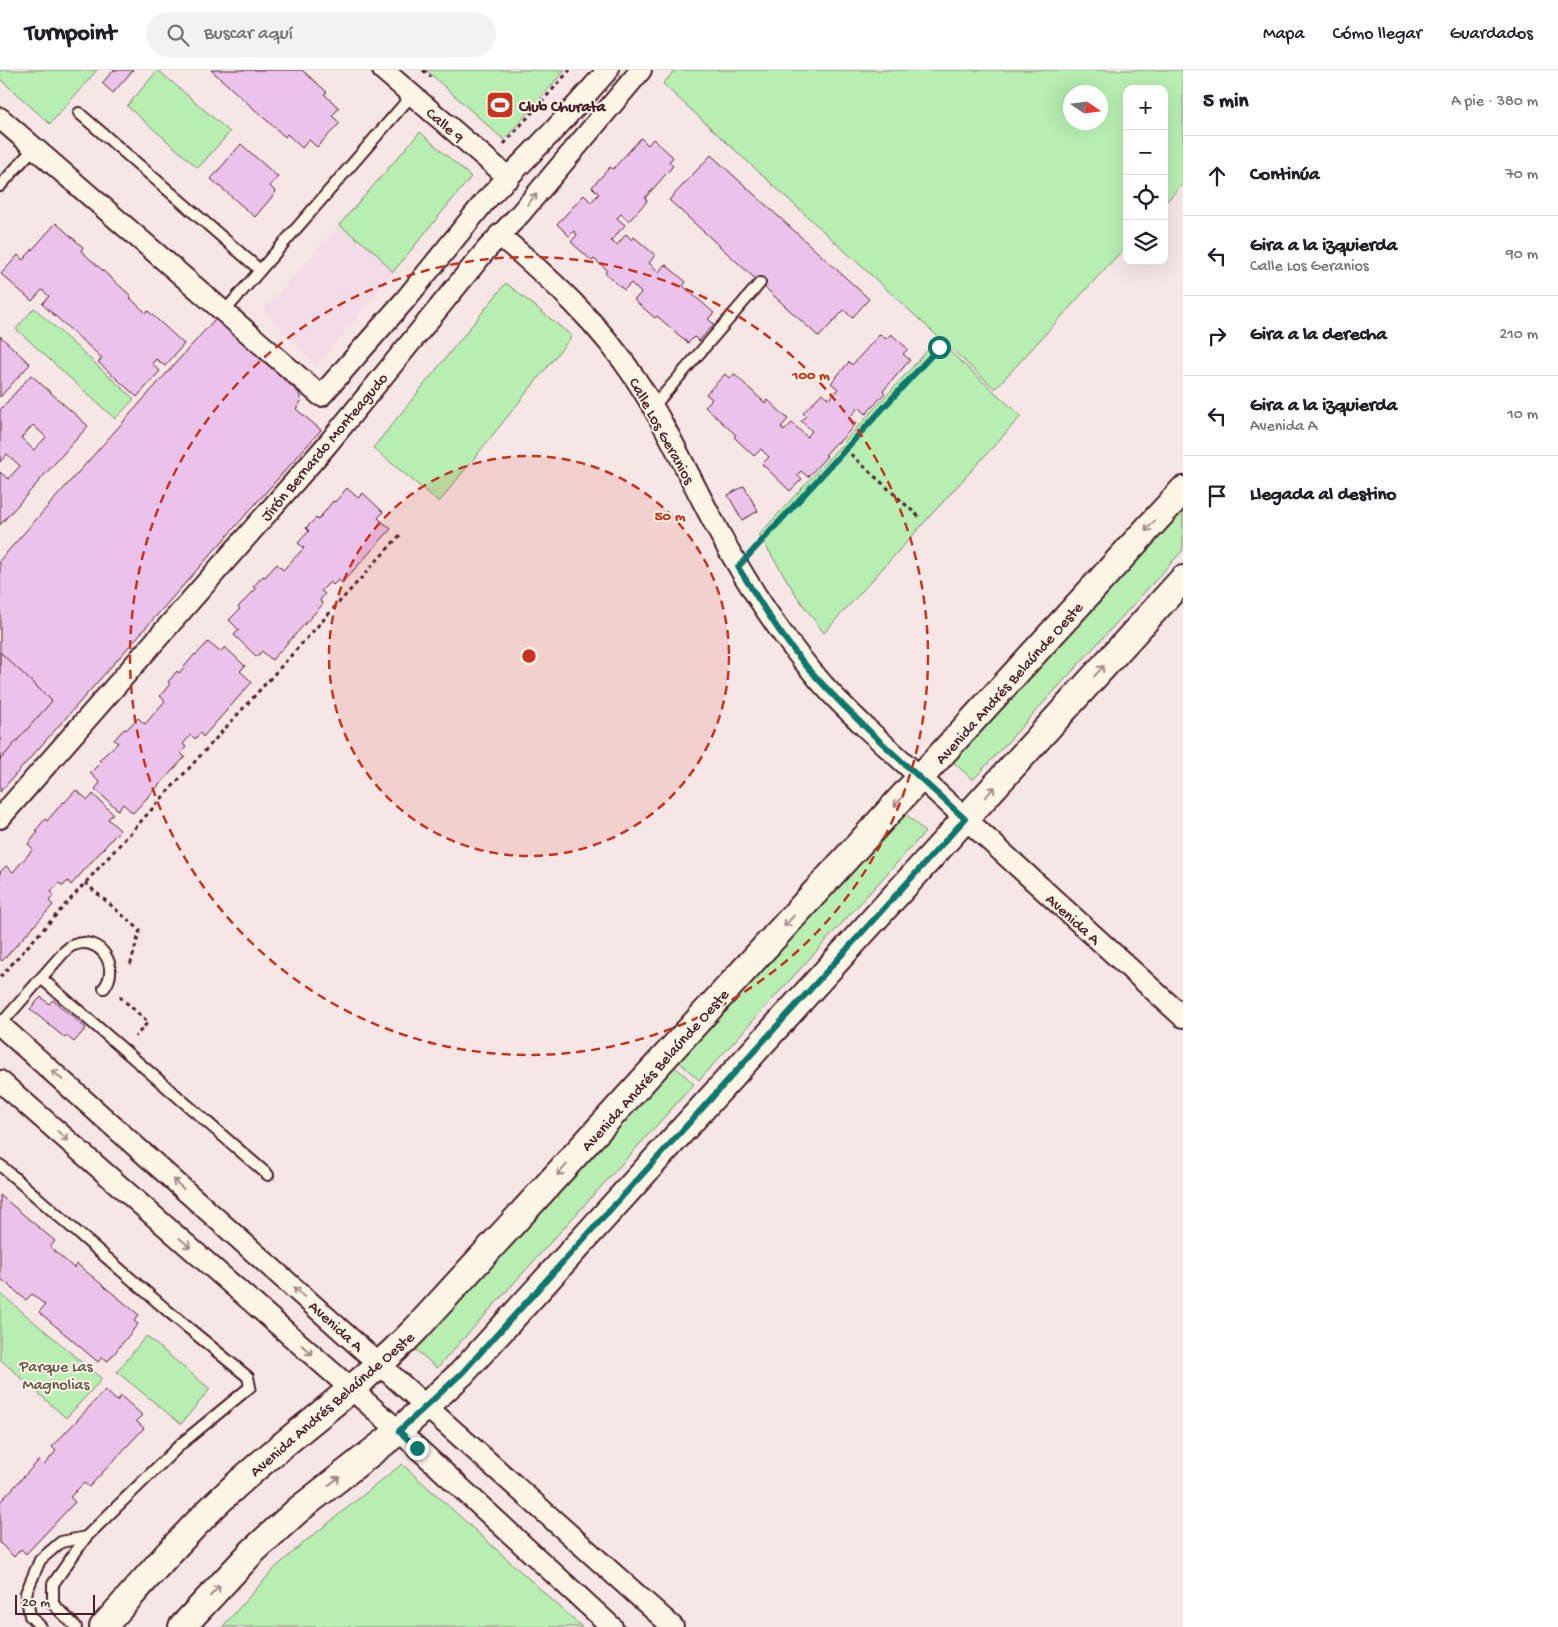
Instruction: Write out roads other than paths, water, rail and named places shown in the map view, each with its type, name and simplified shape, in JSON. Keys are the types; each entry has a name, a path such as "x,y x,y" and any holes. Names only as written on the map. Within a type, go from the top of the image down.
{"street":[{"name":"Calle 9","path":"383,70 509,178"},
{"name":"Jirón Bernardo Monteagudo","path":"224,312 321,396 405,300 486,200 556,128 608,70"},
{"name":"Jirón Bernardo Monteagudo","path":"0,818 326,446 500,235 520,214 640,70"},
{"path":"0,118 224,312"},
{"name":"Calle Los Geranios","path":"500,235 533,263 588,318 615,350 653,407 738,567 785,638 816,677 865,727 965,819"},
{"name":"Avenida Andrés Belaúnde Oeste","path":"103,1627 194,1526 232,1489 277,1449 352,1389 416,1329 1183,490"},
{"path":"182,1627 252,1552 298,1510 399,1431 462,1373 1183,579"},
{"name":"Avenida A","path":"965,819 1183,1016"},
{"name":"Avenida A","path":"0,1025 673,1627"},
{"path":"0,1081 352,1389 612,1627"}],"lane":[{"path":"224,312 412,95"},
{"path":"79,113 260,270"},
{"path":"0,186 34,148"},
{"path":"653,407 760,283"},
{"path":"0,1025 64,952 73,945 92,944 102,950 109,958 110,978 104,988"},
{"path":"41,978 268,1175"},
{"path":"0,1165 169,1312 248,1377 250,1387 182,1443 86,1537 53,1584 53,1604 76,1627"},
{"path":"41,1627 30,1616 26,1593 40,1560 61,1542 86,1537"}],"place":[{"name":"Club Churata","path":"500,105"}],"park label":[{"name":"Parque Las Magnolias","path":"56,1374"}]}
